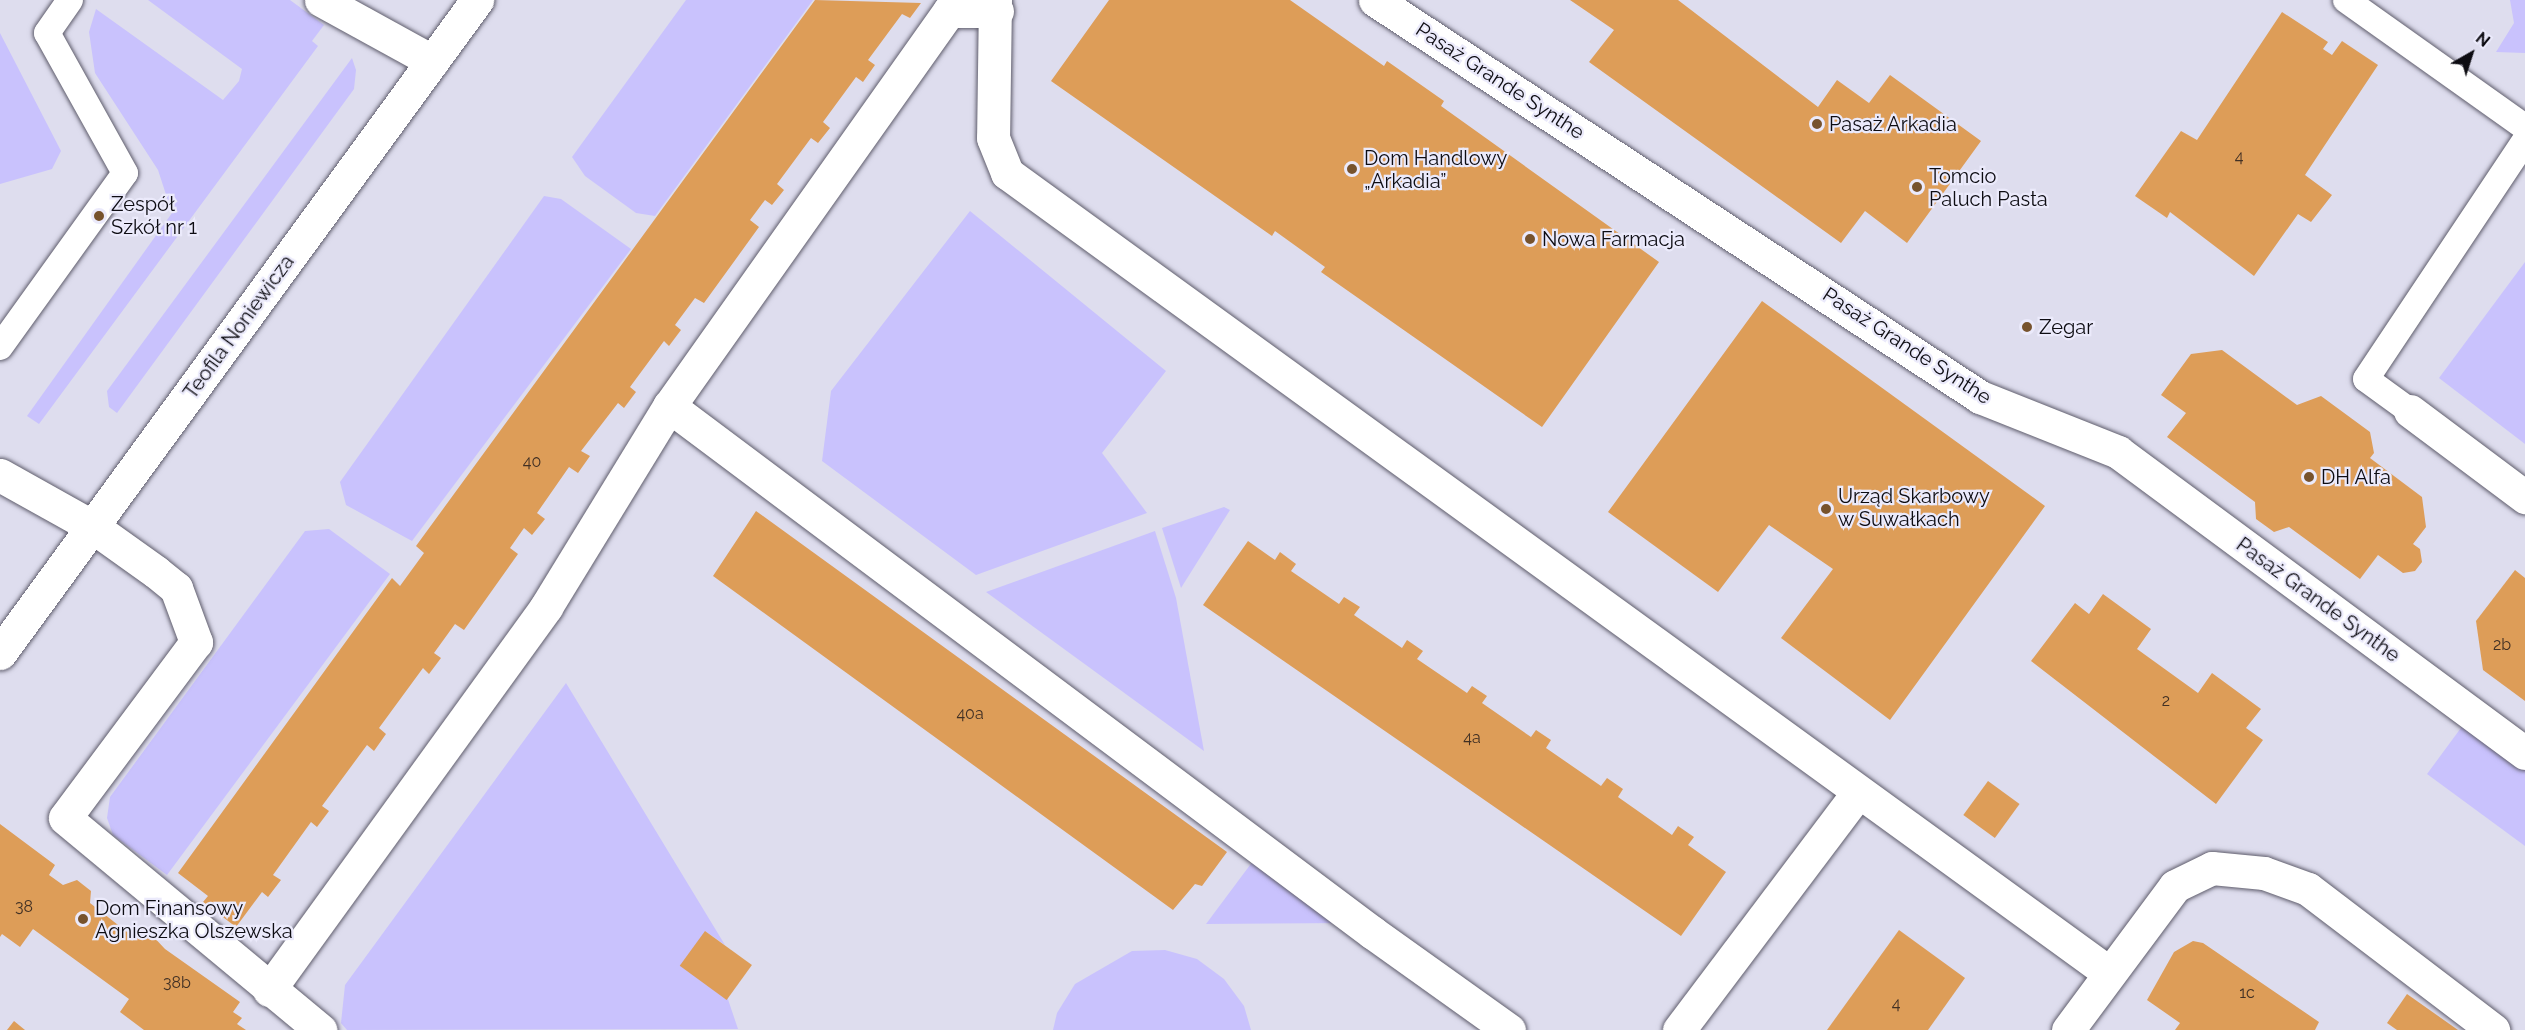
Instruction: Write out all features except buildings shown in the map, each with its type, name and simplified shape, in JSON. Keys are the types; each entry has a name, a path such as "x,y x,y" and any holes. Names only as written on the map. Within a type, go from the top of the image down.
{"street":[{"path":"321,0 432,61"},
{"name":"Teofila Noniewicza","path":"0,653 477,0"},
{"name":"Pasaż Grande Synthe","path":"1375,0 1980,397 2118,452 2525,753"},
{"path":"269,990 546,607 669,406 949,11 996,6 993,138 1007,173 1857,794 2108,972"},
{"path":"669,406 1509,1030"},
{"path":"2410,411 2525,497"},
{"path":"0,475 93,527 176,588 196,642 65,818 269,990 320,1030"},
{"path":"1679,1030 1857,794"},
{"path":"2067,1030 2108,972 2175,886 2212,868 2264,873 2308,889 2493,1030"}],"lane":[{"path":"0,347 125,173 47,33 70,0"},
{"path":"2346,0 2525,127"},
{"path":"2410,411 2366,379 2525,141"}],"shaded area":[{"path":"148,0 290,0 324,25 312,41 318,46 39,424 27,416 172,213 158,170 95,73 89,32 96,9 223,100 239,81 242,69"},
{"path":"686,0 813,0 655,216 636,213 585,176 572,157"},
{"path":"2510,0 2525,0 2525,53 2496,52 2514,23"},
{"path":"0,33 61,151 52,169 0,184"},
{"path":"352,58 356,70 354,89 117,413 109,407 107,391"},
{"path":"544,196 561,199 631,249 412,541 346,505 340,482"},
{"path":"970,211 1166,371 1102,453 1147,513 976,575 822,461 831,391"},
{"path":"2525,262 2525,444 2439,378"},
{"path":"1224,507 1230,510 1181,588 1162,528"},
{"path":"329,529 390,574 167,875 113,835 107,818 110,797 305,531"},
{"path":"1155,531 1176,598 1204,751 986,592"},
{"path":"566,683 725,945 705,931 738,1029 347,1030 341,1023 345,985"},
{"path":"2469,717 2525,758 2525,846 2427,774"},
{"path":"1256,857 1348,923 1206,924"},
{"path":"1165,950 1197,959 1224,979 1244,1006 1251,1030 1053,1030 1057,1013 1075,984 1132,951"}],"place":[{"name":"Pasaż Arkadia","path":"1817,124"},
{"name":"Dom Handlowy „Arkadia”","path":"1352,169"},
{"name":"Tomcio Paluch Pasta","path":"1917,187"},
{"name":"Zespół Szkół nr 1","path":"99,216"},
{"name":"Nowa Farmacja","path":"1530,239"},
{"name":"Zegar","path":"2027,327"},
{"name":"DH Alfa","path":"2309,477"},
{"name":"Urząd Skarbowy w Suwałkach","path":"1826,509"},
{"name":"Dom Finansowy Agnieszka Olszewska","path":"83,919"}]}
